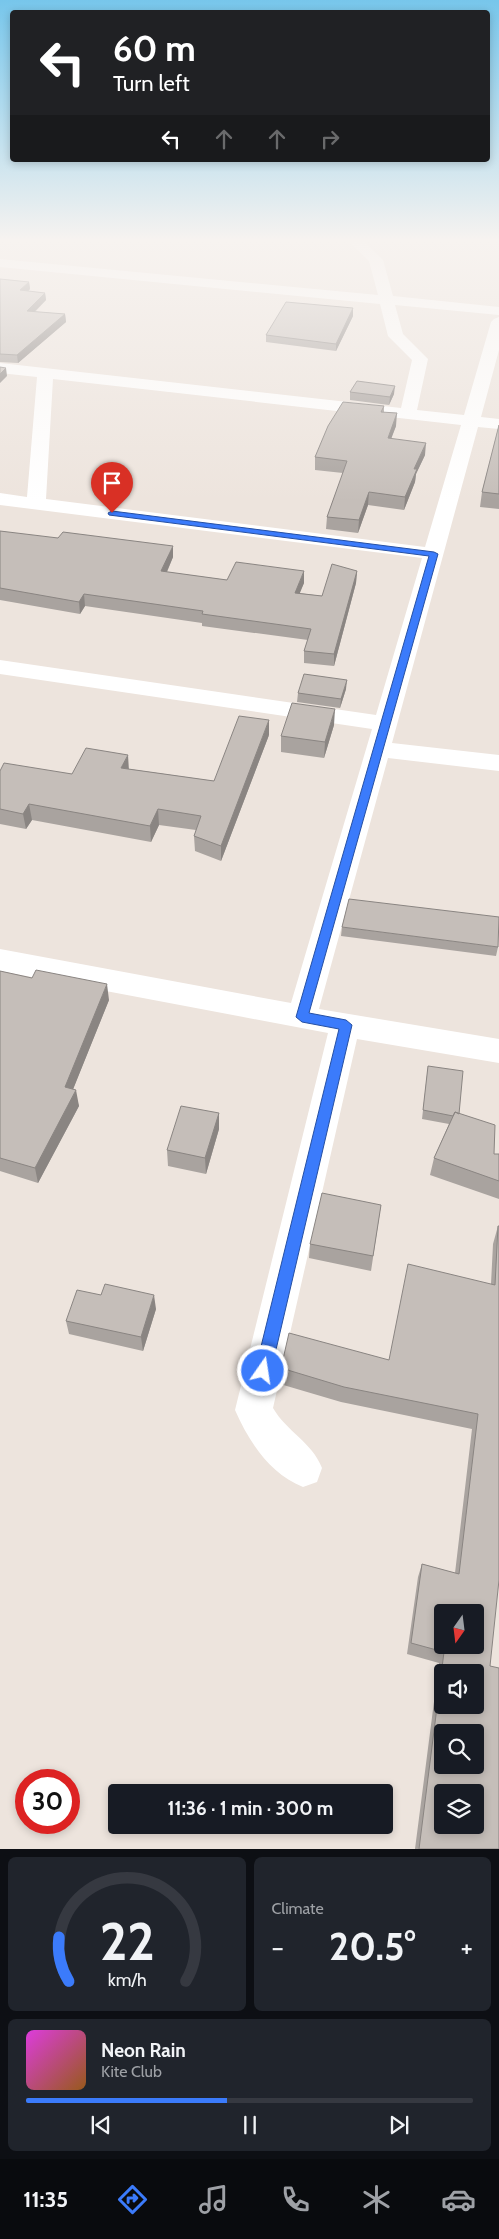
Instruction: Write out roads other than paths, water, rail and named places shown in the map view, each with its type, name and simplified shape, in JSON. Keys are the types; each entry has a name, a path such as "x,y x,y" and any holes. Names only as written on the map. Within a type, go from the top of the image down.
{"street":[{"path":"394,328 396,336 420,359 408,414"},
{"path":"302,1017 497,328"},
{"path":"0,368 499,424"},
{"path":"36,504 45,373"},
{"path":"0,499 434,554"},
{"path":"0,668 386,724"},
{"path":"378,749 499,763"},
{"path":"0,960 302,1017 499,1051"},
{"path":"303,1468 268,1434 254,1410 346,1025"}]}
